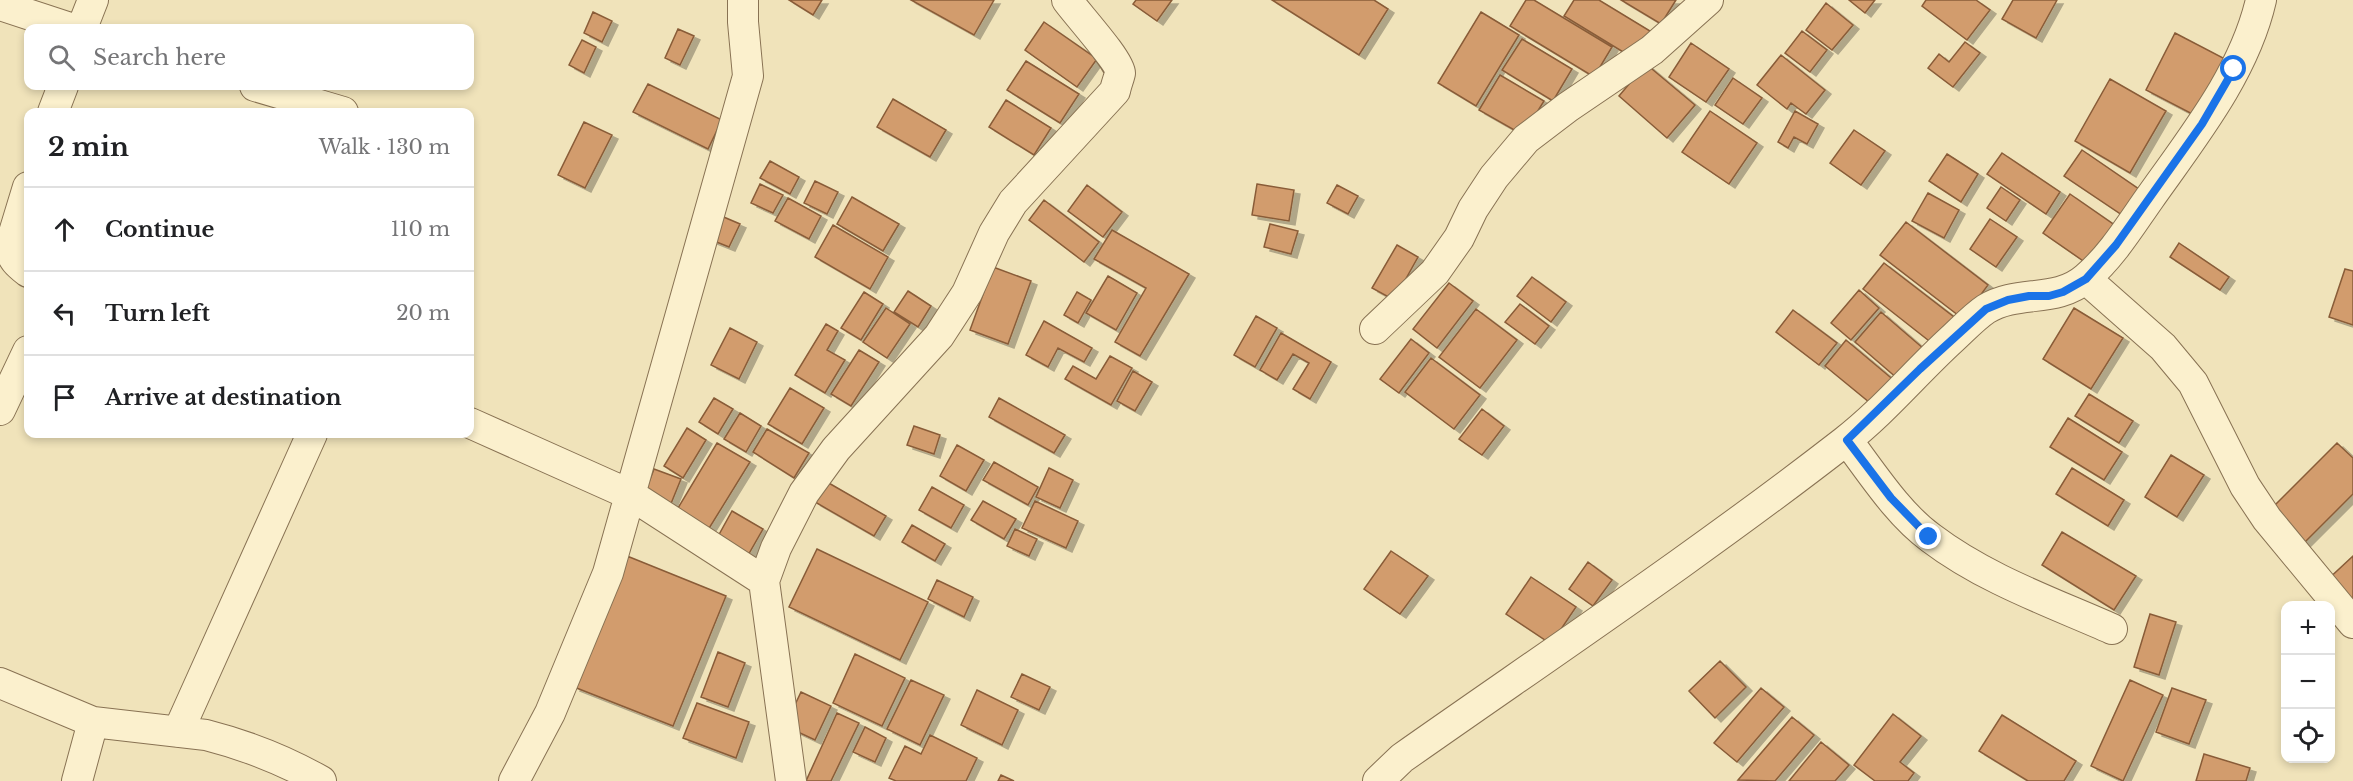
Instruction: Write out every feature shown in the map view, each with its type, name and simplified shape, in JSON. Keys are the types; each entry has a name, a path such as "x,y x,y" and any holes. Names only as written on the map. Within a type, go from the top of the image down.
{"street":[{"path":"84,24 93,0"},
{"path":"514,781 550,713 608,573 631,495 748,76 743,0"},
{"path":"791,781 764,581 776,548 811,484 843,441 939,336 967,293 994,233 1013,202 1115,91 1120,71 1115,57 1082,22 1067,0"},
{"path":"1375,329 1435,272 1459,238 1473,209 1494,177 1526,139 1568,107 1652,50 1708,0"},
{"path":"1378,781 1402,758 1668,573 1847,440 1986,309 2008,300 2029,296 2049,296 2063,292 2086,279 2116,245 2202,124 2234,69 2256,21 2261,0"},
{"path":"2,6 58,24"},
{"path":"55,108 62,90"},
{"path":"269,90 329,108"},
{"path":"24,200 10,246 14,259 24,268"},
{"path":"2086,279 2163,347 2193,383 2244,486 2267,519 2353,623"},
{"path":"0,410 24,359"},
{"path":"474,425 631,495 764,581"},
{"path":"178,732 310,438"},
{"path":"1847,440 1891,498 1929,537 1973,566 2112,629"},
{"path":"0,683 93,722 221,739 265,755 321,781"},
{"path":"77,781 93,722"}],"building":[{"path":"789,0 822,0 813,15"},
{"path":"911,0 994,0 974,35"},
{"path":"1136,0 1172,0 1157,21 1133,4"},
{"path":"1272,0 1374,0 1388,9 1359,55"},
{"path":"1526,0 1534,0 1612,47 1594,77 1510,26"},
{"path":"1574,0 1599,0 1650,31 1633,58 1564,16"},
{"path":"1621,0 1676,0 1661,24"},
{"path":"1849,0 1875,0 1865,13"},
{"path":"1926,0 1976,0 1990,10 1967,40 1922,6"},
{"path":"2013,0 2057,0 2036,38 2002,19"},
{"path":"1826,3 1853,25 1832,50 1806,30"},
{"path":"593,12 612,21 602,42 584,33"},
{"path":"1481,12 1519,35 1476,106 1438,83"},
{"path":"1044,22 1097,59 1077,87 1025,50"},
{"path":"678,29 694,36 680,65 665,58"},
{"path":"1802,31 1827,50 1810,72 1785,53"},
{"path":"2175,33 2227,60 2198,117 2146,90"},
{"path":"1522,39 1572,69 1553,101 1502,70"},
{"path":"582,40 596,47 584,73 569,65"},
{"path":"1965,42 1980,53 1953,87 1928,68 1939,54 1949,62"},
{"path":"1691,43 1729,69 1706,102 1669,77"},
{"path":"1781,55 1825,90 1806,114 1791,103 1787,109 1757,85"},
{"path":"1026,61 1079,94 1060,123 1007,90"},
{"path":"1646,64 1695,105 1667,138 1619,96"},
{"path":"1500,75 1544,101 1523,135 1479,110"},
{"path":"1733,78 1762,98 1743,124 1715,105"},
{"path":"2110,79 2166,111 2130,173 2075,141"},
{"path":"648,84 722,120 708,149 633,112"},
{"path":"893,99 946,130 930,157 877,127"},
{"path":"1006,100 1051,128 1034,155 989,127"},
{"path":"1710,111 1757,143 1729,184 1682,152"},
{"path":"1795,111 1818,124 1807,144 1794,137 1788,148 1778,142"},
{"path":"584,122 612,135 585,188 558,175"},
{"path":"1854,130 1885,151 1861,185 1830,163"},
{"path":"2082,150 2149,196 2131,221 2064,176"},
{"path":"2002,153 2060,192 2046,214 1987,174"},
{"path":"1947,154 1978,174 1961,202 1929,181"},
{"path":"770,161 799,177 790,194 760,178"},
{"path":"815,181 838,192 827,214 804,203"},
{"path":"760,184 783,195 773,213 751,203"},
{"path":"1257,184 1294,190 1289,221 1252,215"},
{"path":"1087,185 1122,212 1103,237 1068,211"},
{"path":"1337,185 1358,196 1348,214 1327,203"},
{"path":"2001,187 2020,200 2006,221 1987,208"},
{"path":"1928,193 1959,210 1944,238 1912,221"},
{"path":"2070,194 2116,226 2089,265 2043,233"},
{"path":"852,197 899,224 883,251 837,224"},
{"path":"788,198 821,216 809,239 775,221"},
{"path":"1044,200 1099,242 1084,262 1029,220"},
{"path":"719,215 740,224 729,247 709,239"},
{"path":"1990,219 2017,237 1996,267 1970,249"},
{"path":"1906,222 1988,285 1963,319 1880,255"},
{"path":"1270,224 1298,231 1291,254 1264,247"},
{"path":"833,225 888,257 870,289 815,257"},
{"path":"1112,230 1189,274 1140,356 1115,342 1146,288 1094,259"},
{"path":"2179,243 2229,277 2220,290 2170,257"},
{"path":"1397,245 1418,257 1394,300 1372,288"},
{"path":"1884,263 1954,317 1933,344 1863,289"},
{"path":"993,267 1031,281 1008,344 970,330"},
{"path":"2345,269 2353,271 2353,325 2329,317"},
{"path":"1108,276 1137,293 1116,330 1086,313"},
{"path":"1532,277 1566,302 1551,322 1517,296"},
{"path":"1449,283 1473,301 1437,348 1413,329"},
{"path":"1859,290 1879,308 1851,340 1831,323"},
{"path":"908,291 931,306 918,327 894,312"},
{"path":"864,292 883,304 861,340 841,328"},
{"path":"1077,292 1091,300 1078,323 1064,315"},
{"path":"1520,304 1549,326 1535,344 1505,322"},
{"path":"886,308 910,324 887,358 863,342"},
{"path":"2074,308 2123,338 2091,389 2043,359"},
{"path":"1476,309 1517,340 1480,388 1439,357"},
{"path":"1793,310 1837,343 1819,365 1776,332"},
{"path":"1881,312 1924,349 1898,379 1855,342"},
{"path":"1256,316 1277,328 1255,367 1234,355"},
{"path":"1044,321 1092,348 1084,362 1058,348 1048,367 1026,355"},
{"path":"826,324 838,331 827,350 845,360 825,393 795,375"},
{"path":"730,328 757,342 739,379 711,365"},
{"path":"1281,333 1331,362 1310,399 1293,389 1309,363 1293,354 1277,380 1260,370"},
{"path":"1411,339 1429,353 1399,393 1380,379"},
{"path":"1846,340 1896,382 1875,407 1825,366"},
{"path":"859,350 879,362 851,406 831,394"},
{"path":"1110,356 1132,368 1111,405 1065,379 1073,366 1096,379"},
{"path":"1431,358 1480,395 1454,429 1405,392"},
{"path":"1133,371 1152,382 1135,411 1117,401"},
{"path":"790,388 824,408 802,444 768,424"},
{"path":"2089,394 2133,421 2119,443 2075,416"},
{"path":"714,398 733,409 718,434 699,422"},
{"path":"999,398 1065,435 1054,453 989,417"},
{"path":"1482,409 1504,426 1482,455 1459,439"},
{"path":"740,413 761,426 746,452 724,439"},
{"path":"2068,418 2122,452 2104,480 2050,447"},
{"path":"914,426 940,435 934,454 907,445"},
{"path":"687,428 706,440 683,478 664,466"},
{"path":"767,429 809,453 794,478 753,452"},
{"path":"717,443 750,462 708,530 675,513"},
{"path":"2337,443 2353,458 2353,494 2303,544 2269,511"},
{"path":"957,445 984,460 966,491 940,476"},
{"path":"2171,455 2204,475 2177,517 2145,497"},
{"path":"994,462 1038,487 1028,505 983,480"},
{"path":"1049,468 1073,480 1060,508 1036,497"},
{"path":"2072,468 2124,500 2108,526 2056,494"},
{"path":"654,469 681,479 670,506 644,495"},
{"path":"827,482 886,516 874,536 815,502"},
{"path":"932,487 964,505 951,528 919,510"},
{"path":"983,501 1016,519 1004,539 971,520"},
{"path":"1035,501 1078,521 1066,548 1022,528"},
{"path":"732,511 763,529 747,557 716,540"},
{"path":"912,525 945,544 935,561 902,542"},
{"path":"1015,529 1037,539 1029,556 1007,546"},
{"path":"2062,532 2136,576 2114,610 2042,565"},
{"path":"817,549 928,602 900,660 789,607"},
{"path":"1391,551 1428,576 1400,614 1364,589"},
{"path":"627,556 726,596 673,726 574,687"},
{"path":"2353,556 2353,612 2324,583"},
{"path":"1588,562 1612,580 1593,606 1569,589"},
{"path":"1531,577 1576,607 1551,644 1506,614"},
{"path":"937,580 973,597 964,617 928,599"},
{"path":"2150,614 2176,622 2159,675 2134,667"},
{"path":"718,652 745,663 728,707 701,697"},
{"path":"855,654 905,678 882,726 833,703"},
{"path":"1720,661 1746,687 1715,718 1689,691"},
{"path":"1022,674 1050,687 1039,710 1011,697"},
{"path":"911,680 944,695 920,745 887,729"},
{"path":"2130,680 2163,695 2123,781 2091,766"},
{"path":"1761,688 1784,707 1737,762 1714,743"},
{"path":"2172,688 2206,700 2189,744 2156,732"},
{"path":"977,690 1018,710 1002,745 961,725"},
{"path":"801,692 831,706 815,740 785,726"},
{"path":"697,703 749,722 736,758 683,738"},
{"path":"837,713 859,723 831,781 806,781"},
{"path":"1893,714 1921,736 1900,762 1914,773 1908,781 1875,781 1854,765"},
{"path":"2002,715 2076,761 2064,781 2028,781 1979,751"},
{"path":"1792,717 1814,735 1775,781 1738,780"},
{"path":"865,727 886,738 875,762 853,752"},
{"path":"930,735 977,758 966,781 896,781 889,778 905,746 921,754"},
{"path":"1821,742 1849,765 1835,781 1789,781"},
{"path":"2204,754 2250,768 2246,781 2196,781"},
{"path":"1001,775 1014,781 998,781"}],"route":[{"path":"1929,537 1891,498 1847,440 1986,309 2008,300 2029,296 2049,296 2063,292 2086,279 2116,245 2202,124 2234,69"}]}
